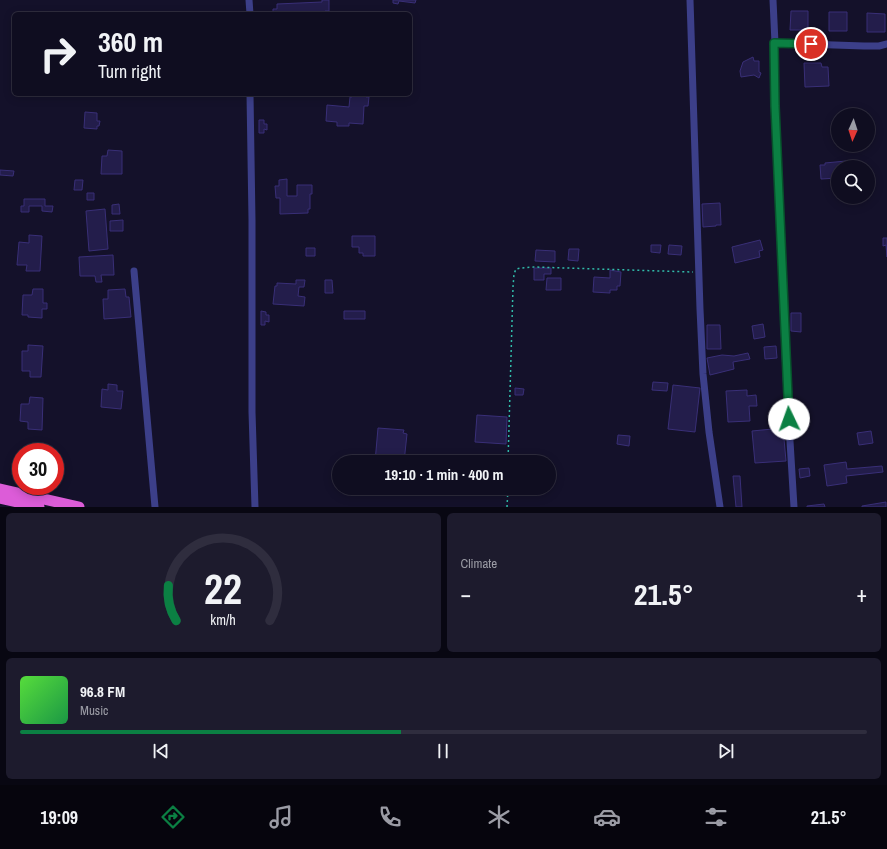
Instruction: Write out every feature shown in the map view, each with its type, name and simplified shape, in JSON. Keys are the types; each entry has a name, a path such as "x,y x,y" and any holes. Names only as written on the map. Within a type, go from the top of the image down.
{"highway":[{"path":"0,489 79,507"},
{"path":"0,498 39,507"}],"street":[{"path":"249,0 250,12"},
{"path":"690,0 699,272 706,407 720,507"},
{"path":"773,0 775,106 786,375 794,507"},
{"path":"774,43 864,46 879,46 887,44"},
{"path":"250,96 252,412 255,507"},
{"path":"134,271 155,507"}],"path":[{"path":"508,455 513,287 514,274 516,270 534,267 699,272"},
{"path":"507,507 508,495"}],"building":[{"path":"322,0 329,0 329,11 273,12 273,9 277,9 277,4 322,2"},
{"path":"393,0 416,0 415,3 399,1 398,4 393,3"},
{"path":"791,11 808,11 808,30 790,30"},
{"path":"829,12 847,12 847,31 829,31"},
{"path":"867,13 885,14 885,32 867,32"},
{"path":"753,57 754,61 759,61 759,72 761,73 759,78 754,75 741,77 740,71 743,62"},
{"path":"804,63 821,63 822,67 828,67 829,86 805,87"},
{"path":"350,97 369,97 368,106 364,106 363,124 349,123 349,126 337,126 337,122 326,121 327,105 349,107"},
{"path":"85,112 97,113 97,121 100,121 97,129 84,128"},
{"path":"259,120 264,120 264,124 267,124 267,130 264,129 264,133 259,133"},
{"path":"108,150 122,151 122,174 101,174 102,156 107,156"},
{"path":"831,162 831,178 821,179 820,165 825,165 825,163"},
{"path":"0,170 14,171 13,176 0,175"},
{"path":"287,179 287,196 297,196 297,185 312,185 312,194 310,194 310,209 308,209 308,213 280,214 280,198 276,198 275,186 279,186 279,180"},
{"path":"75,180 83,180 82,190 74,190"},
{"path":"87,193 94,193 94,200 87,200"},
{"path":"24,199 45,199 45,206 53,206 52,212 42,211 42,206 29,206 29,212 21,212 21,206 24,206"},
{"path":"720,203 721,225 703,227 702,204"},
{"path":"119,204 120,214 112,214 112,205"},
{"path":"105,209 108,249 89,251 86,211"},
{"path":"123,220 123,231 110,231 110,221"},
{"path":"29,235 42,236 40,271 26,271 27,265 17,265 19,242 29,243"},
{"path":"352,236 375,236 375,256 363,256 363,253 359,253 359,247 352,247"},
{"path":"883,238 887,238 887,257 886,245 883,246"},
{"path":"760,240 763,250 759,251 760,257 735,263 732,247"},
{"path":"651,245 661,245 660,253 651,252"},
{"path":"669,245 682,246 681,255 668,254"},
{"path":"306,248 315,248 315,256 306,256"},
{"path":"569,249 579,249 578,261 568,260"},
{"path":"536,250 555,251 555,262 535,261"},
{"path":"113,255 114,275 101,275 102,282 96,282 95,276 80,276 79,257"},
{"path":"534,268 551,268 551,274 544,274 544,280 534,280"},
{"path":"610,270 621,272 620,286 617,286 617,290 610,290 610,293 593,292 594,277 610,278"},
{"path":"547,278 561,278 561,290 546,290"},
{"path":"296,280 305,280 304,287 299,287 298,296 305,297 304,306 273,304 275,286 277,286 277,283 296,284"},
{"path":"325,280 332,280 333,293 325,293"},
{"path":"33,289 43,289 43,303 47,303 47,309 42,309 42,318 22,315 23,295 32,295"},
{"path":"125,289 126,297 129,297 131,317 104,319 103,299 108,299 108,290"},
{"path":"261,311 266,312 266,315 269,315 269,322 265,321 265,325 261,325"},
{"path":"344,311 365,311 365,319 344,319"},
{"path":"791,313 801,313 801,332 791,331"},
{"path":"763,324 765,337 754,339 752,326"},
{"path":"707,325 720,325 721,349 707,349"},
{"path":"28,345 43,346 41,377 30,377 30,371 22,371 22,351 28,351"},
{"path":"776,346 777,358 765,359 764,347"},
{"path":"748,353 750,359 733,362 734,369 710,375 707,358 722,355 734,356"},
{"path":"653,382 668,383 667,391 652,390"},
{"path":"108,384 117,385 117,391 123,391 121,409 101,407 102,389 108,390"},
{"path":"673,385 700,388 695,432 668,429"},
{"path":"515,388 524,389 523,395 515,395"},
{"path":"747,390 747,396 756,395 757,406 749,406 750,421 728,422 726,391"},
{"path":"30,397 43,398 42,430 28,429 28,422 20,421 21,404 29,404"},
{"path":"477,415 507,417 506,444 475,442"},
{"path":"378,428 404,430 403,433 407,434 405,455 376,455"},
{"path":"783,428 786,461 755,463 752,431"},
{"path":"871,431 873,443 859,445 857,433"},
{"path":"618,435 630,436 629,446 617,444"},
{"path":"846,462 847,469 882,466 883,472 846,476 847,483 827,486 824,465"},
{"path":"809,468 810,476 800,478 799,469"},
{"path":"733,476 740,476 742,507 736,507"},
{"path":"886,502 886,507 862,507 862,506"},
{"path":"824,504 825,507 807,507 807,506"}],"route":[{"path":"789,419 775,106 774,43 811,44"}]}
